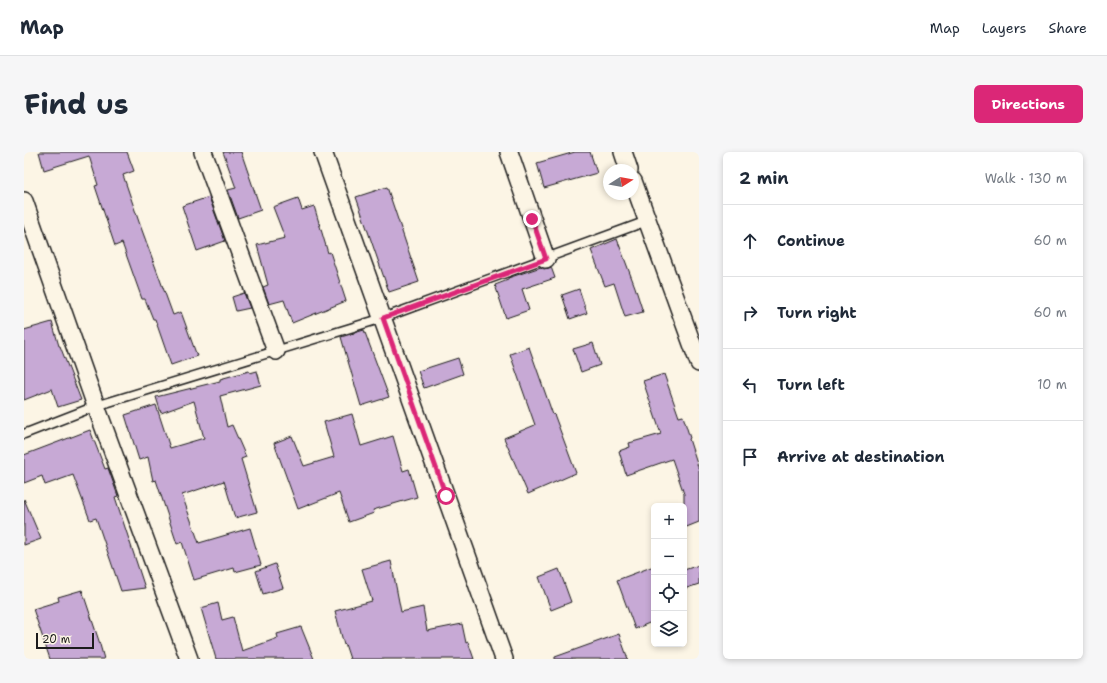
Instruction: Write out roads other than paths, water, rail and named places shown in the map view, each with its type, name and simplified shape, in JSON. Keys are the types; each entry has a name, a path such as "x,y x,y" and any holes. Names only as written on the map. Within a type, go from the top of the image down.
{"street":[{"path":"203,152 276,351"},
{"path":"323,152 504,659"},
{"path":"509,152 546,259"},
{"path":"623,152 627,164"},
{"path":"639,197 699,363"},
{"path":"24,201 96,406 190,659"}],"lane":[{"path":"24,434 96,406 383,318 648,222"}]}
